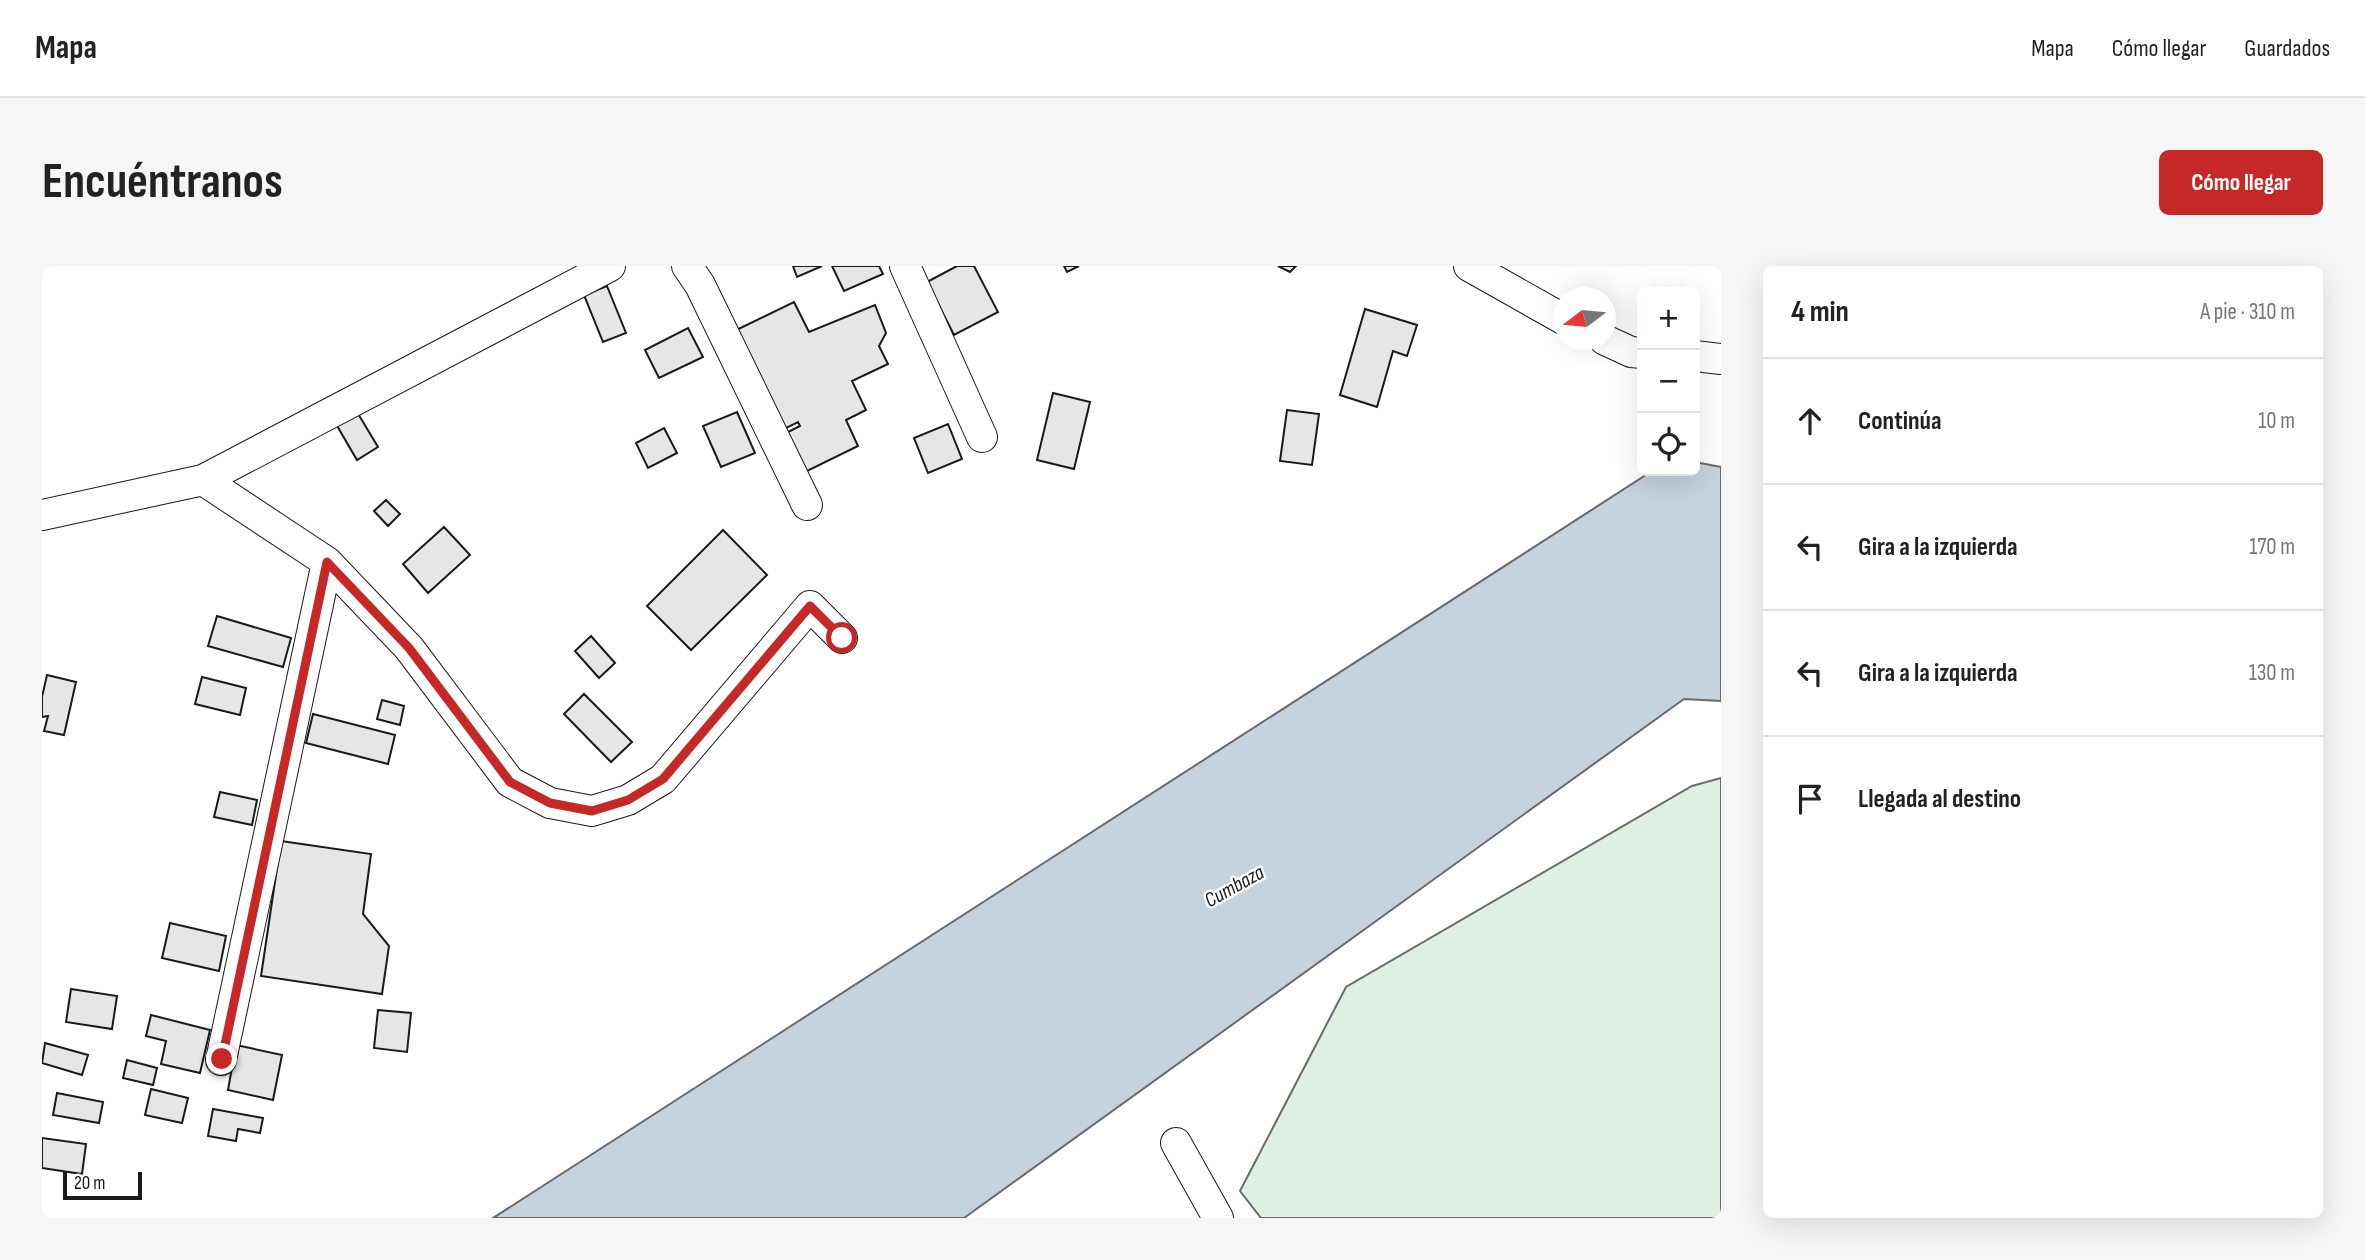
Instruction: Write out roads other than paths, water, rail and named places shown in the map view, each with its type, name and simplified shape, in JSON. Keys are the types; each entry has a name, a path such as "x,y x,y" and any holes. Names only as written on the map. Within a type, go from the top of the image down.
{"street":[{"path":"42,515 203,480 610,266"},
{"path":"687,266 700,285 807,505"},
{"path":"905,266 982,437"},
{"path":"1469,266 1553,313"},
{"path":"1616,345 1637,353"},
{"path":"1700,357 1721,359"},
{"path":"203,480 327,562 409,648 510,782 550,803 592,811 628,800 663,779 810,606 842,638"},
{"path":"222,1059 327,562"},
{"path":"1176,1143 1218,1218"}],"water":[{"name":"Cumbaza","path":"1700,463 1721,467 1721,701 1684,699 964,1218 493,1218 1644,476 1700,476"}]}
